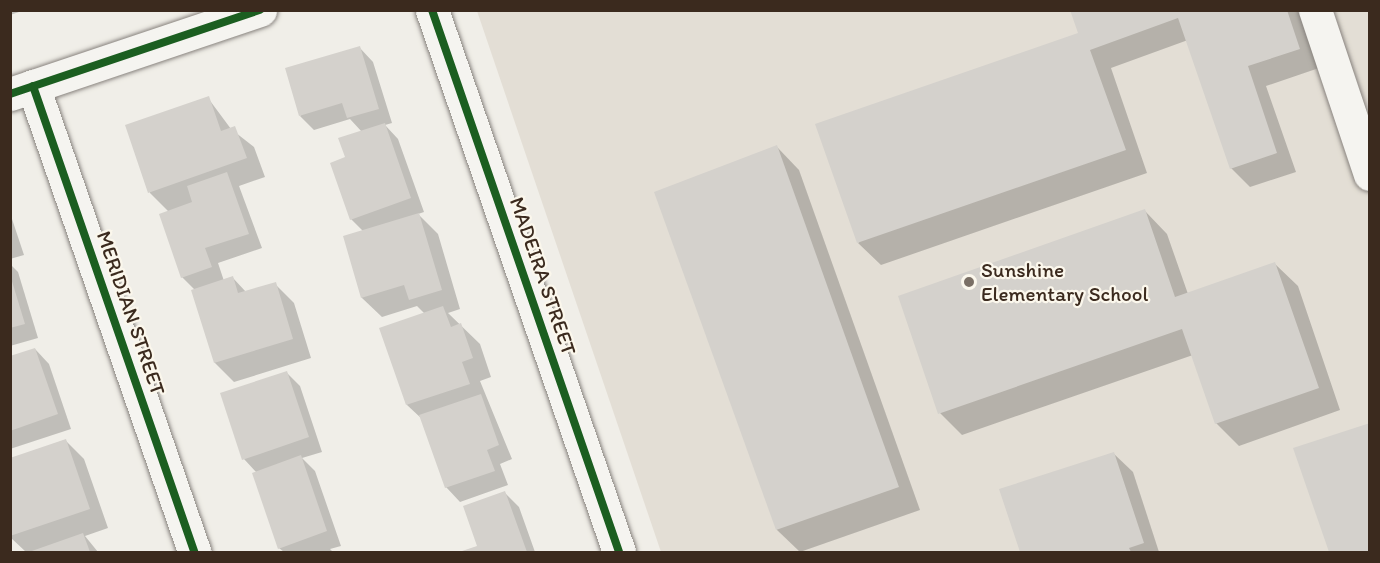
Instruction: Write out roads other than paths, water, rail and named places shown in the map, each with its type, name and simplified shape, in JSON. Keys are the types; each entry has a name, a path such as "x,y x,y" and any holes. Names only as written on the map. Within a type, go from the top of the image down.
{"street":[{"path":"22,90 260,10"},
{"name":"MADEIRA STREET","path":"432,10 619,552"},
{"path":"1315,10 1370,174"},
{"name":"MERIDIAN STREET","path":"22,90 194,552"}],"place":[{"name":"Sunshine Elementary School","path":"969,282"}]}
